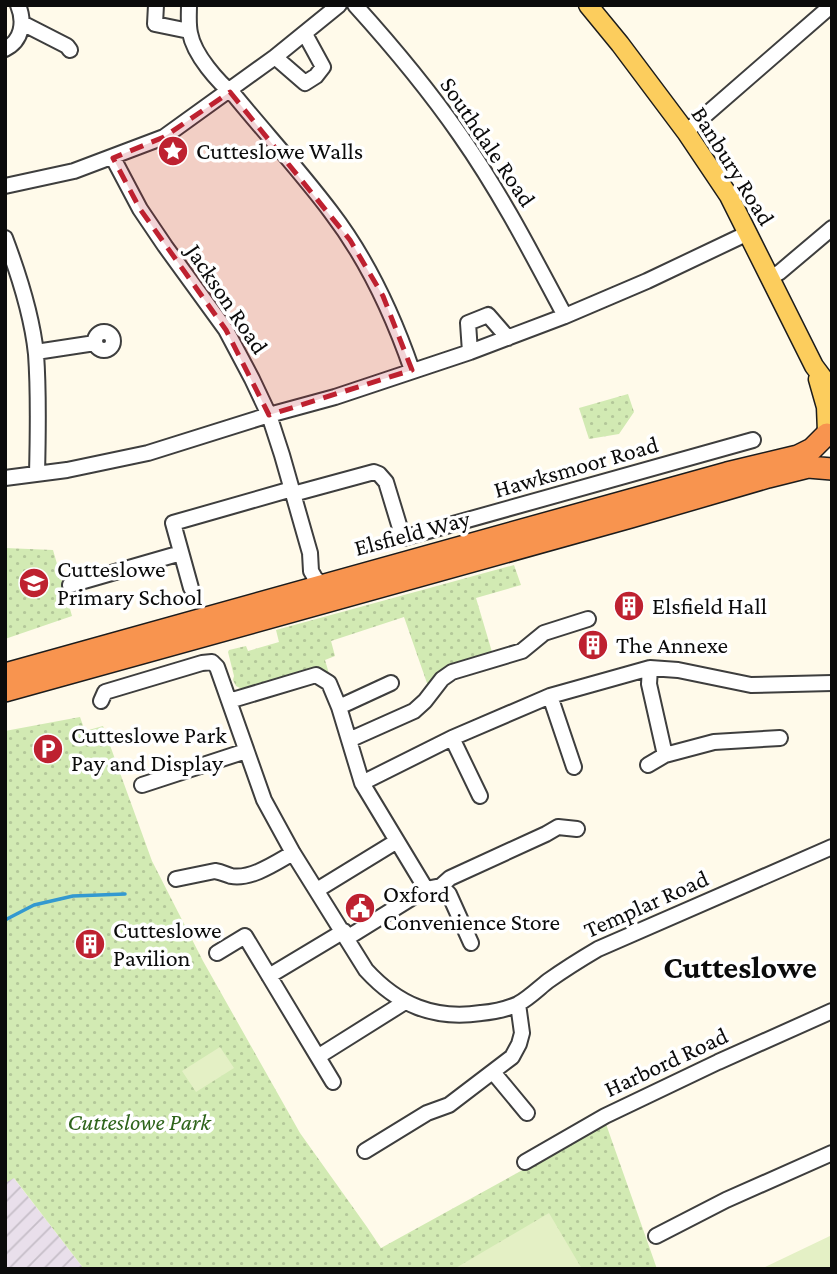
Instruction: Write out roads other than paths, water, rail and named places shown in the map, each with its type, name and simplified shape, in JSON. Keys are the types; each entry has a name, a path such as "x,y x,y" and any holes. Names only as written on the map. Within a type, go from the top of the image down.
{"highway":[{"path":"828,431 825,450 832,467"},
{"name":"Elsfield Way","path":"5,691 727,473 787,460 808,452 828,431"},
{"name":"Elsfield Way","path":"5,674 322,585 346,587 791,471 808,467 832,467"}],"main road":[{"name":"Banbury Road","path":"588,5 686,132 729,196 814,366 832,390"},
{"name":"Banbury Road","path":"814,366 825,407 828,431"}],"street":[{"path":"5,49 10,48 20,35 22,23 18,5"},
{"path":"156,5 155,24 189,31"},
{"path":"190,5 189,31 194,48 332,214 350,240 383,296 412,370"},
{"path":"5,186 74,171 164,137 230,92 339,5"},
{"name":"Southdale Road","path":"355,5 404,59 460,134 519,230 565,316"},
{"path":"686,132 832,5"},
{"path":"22,23 68,46 70,50"},
{"path":"275,57 305,83 316,76 323,67 304,34"},
{"name":"Jackson Road","path":"113,158 140,209 226,330 252,379 269,415 282,455 310,553 312,571 322,585"},
{"path":"770,278 832,228"},
{"path":"5,478 148,453 335,397 470,352 565,316 648,281 748,233"},
{"path":"5,238 27,306 36,352 37,474"},
{"path":"470,352 468,324 488,315 508,338"},
{"path":"36,352 94,343"},
{"name":"Hawksmoor Road","path":"292,491 374,472 379,474 387,482 402,538 753,440"},
{"path":"191,587 173,523 292,491"},
{"path":"70,585 181,553"},
{"path":"310,553 322,570 346,587"},
{"path":"349,740 414,711 442,679 452,673 522,651 544,633 588,619"},
{"name":"Templar Road","path":"101,701 105,692 212,662 221,677 264,800 293,853 366,970 380,985 405,1002 429,1011 464,1016 491,1012 518,1003 572,964 598,949 832,847"},
{"path":"362,783 452,738 550,696 650,667 751,685 832,683"},
{"path":"650,667 649,684 665,755"},
{"path":"229,701 316,675 329,682 362,783 397,841 433,888 449,894 471,943"},
{"path":"338,707 391,683"},
{"path":"550,696 574,767"},
{"path":"452,738 480,796"},
{"path":"648,765 665,755 714,742 780,738"},
{"path":"142,785 246,751"},
{"path":"269,976 450,878 558,827 577,829"},
{"path":"317,890 397,841"},
{"path":"176,879 215,871 233,877 256,873 293,853"},
{"path":"217,953 245,936 333,1082"},
{"path":"319,1056 405,1002"},
{"path":"365,1151 427,1113 449,1105 512,1056 522,1033 518,1003"},
{"name":"Harbord Road","path":"525,1162 605,1116 832,1011"},
{"path":"493,1072 527,1113"},
{"path":"656,1236 726,1200 832,1153"}],"waterway":[{"path":"5,920 34,905 73,896 125,894"}],"place":[{"name":"Cutteslowe Walls","path":"173,151"},
{"name":"Cutteslowe Primary School","path":"34,583"},
{"name":"Elsfield Hall","path":"629,606"},
{"name":"The Annexe","path":"593,645"},
{"name":"Cutteslowe Park Pay and Display","path":"48,749"},
{"name":"Oxford Convenience Store","path":"360,908"},
{"name":"Cutteslowe Pavilion","path":"90,944"}],"district":[{"name":"Cutteslowe","path":"740,967"}],"park label":[{"name":"Cutteslowe Park","path":"139,1122"}]}
